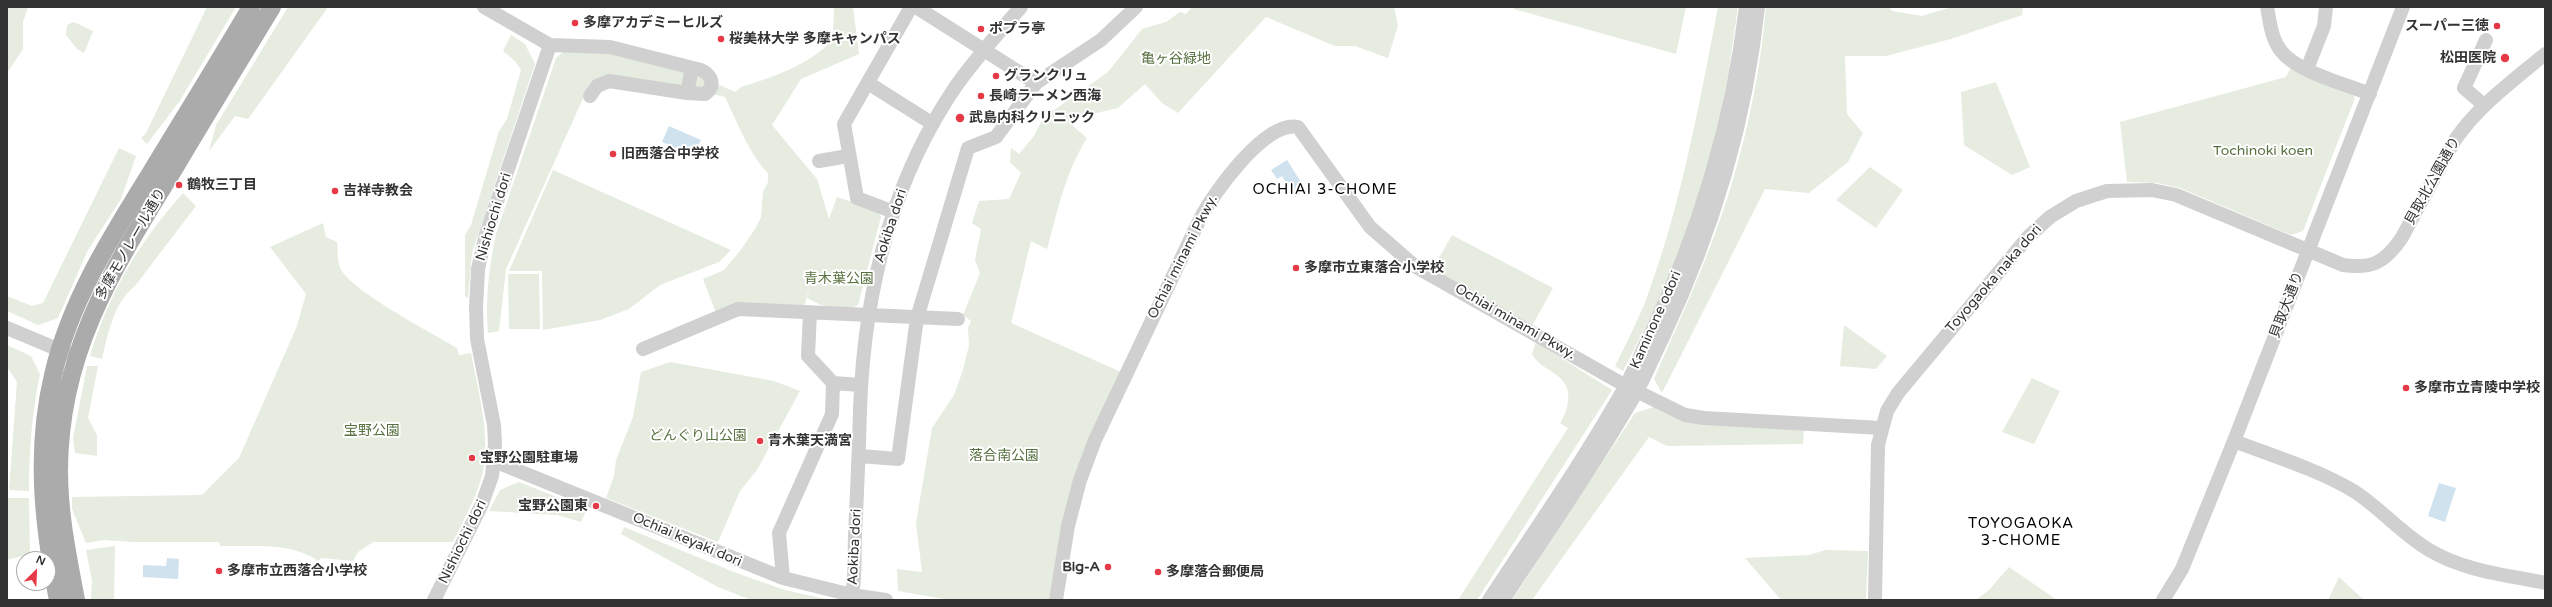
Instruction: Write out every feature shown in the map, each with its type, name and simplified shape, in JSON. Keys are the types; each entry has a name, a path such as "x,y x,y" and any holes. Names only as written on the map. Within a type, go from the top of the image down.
{"main road":[{"name":"多摩モノレール通り","path":"58,600 44,518 41,470 44,426 51,382 59,351 70,320 97,261 251,7"},
{"name":"多摩モノレール通り","path":"76,600 62,517 59,470 62,428 76,357 86,327 113,270 272,7"}],"street":[{"path":"484,7 550,45 610,47 692,68 709,75 712,85 705,94 687,93 609,81 597,86 590,96"},
{"path":"894,212 857,198 848,156 844,124 911,7"},
{"path":"916,7 1036,83"},
{"name":"Aokiba dori","path":"852,597 861,384 868,314 875,276 894,212 912,164 933,124 956,87 984,49 1021,7"},
{"path":"859,456 898,459 917,318 968,148 996,137 1036,83 1101,40 1136,7"},
{"name":"Kaminone odori","path":"1489,600 1631,389 1693,233 1708,188 1729,108 1746,7"},
{"name":"Kaminone odori","path":"1503,600 1631,389 1679,303 1705,238 1723,184 1741,110 1758,7"},
{"path":"2267,7 2272,32 2280,51 2292,62 2370,94"},
{"path":"2307,69 2324,26 2326,7"},
{"name":"貝取大通り","path":"2163,600 2182,569 2234,441 2403,7"},
{"path":"2484,105 2464,88 2486,40"},
{"name":"Nishiochi dori","path":"434,600 482,504 494,461 494,425 477,339 476,307 478,269 486,234 550,45"},
{"name":"貝取北公園通り","path":"2309,250 2343,265 2361,267 2377,263 2391,254 2454,140 2484,105 2545,54"},
{"path":"687,93 692,68"},
{"path":"868,83 933,124"},
{"name":"Ochiai minami Pkwy.","path":"1056,600 1068,526 1080,480 1095,440 1200,219 1210,201 1235,167 1268,138 1286,126 1298,127 1370,227 1416,267 1631,389 1685,415 1704,418 1881,428"},
{"path":"819,161 848,156"},
{"name":"Toyogaoka naka dori","path":"1874,600 1878,445 1881,428 1898,392 2028,237 2050,217 2086,197 2125,189 2163,192 2176,195 2309,250"},
{"path":"643,349 738,309 868,314 958,320"},
{"path":"783,578 779,533 832,414 833,383 808,356 810,312"},
{"path":"7,328 76,357"},
{"path":"833,383 861,384"},
{"path":"2234,441 2331,479 2353,491 2431,552 2460,564 2485,571 2545,583"},
{"name":"Ochiai keyaki dori","path":"494,461 783,578 852,597 886,600"}],"green space":[{"path":"7,7 28,7 23,22 23,49 7,73"},
{"path":"207,7 236,7 179,102 147,144 141,138 146,133"},
{"path":"288,7 328,7 248,119 235,116 209,151 216,125"},
{"name":"青木葉公園","path":"834,7 853,7 859,54 801,79 772,125 817,179 829,219 837,197 877,210 881,217 858,305 852,308 839,309 819,304 807,298 814,271 804,307 716,313 703,279 724,270 740,251 755,229 761,217 763,192 768,182 768,173 762,167 750,148 725,97 678,86 605,76 590,83 506,269 499,331 488,333 488,284 496,234 556,58 563,52 607,52 697,75 735,92 741,87 790,69 823,49 833,40"},
{"path":"1192,7 1394,7 1398,26 1388,58 1355,46 1335,46 1266,17 1178,113 1162,103 1145,84 1118,108 1079,117 1073,126 1087,138 1079,151 1068,178 1047,249 1031,241 1011,323 1121,372 1092,437 1050,600 950,600 898,591 897,569 922,572 916,523 932,428 954,395 963,370 969,345 968,328 971,321 963,315 980,273 975,260 981,229 972,223 979,201 1009,199 1021,173 1010,162 1011,148 1019,154 1034,136 1043,118 1108,72 1142,29 1166,22 1180,12 1186,14"},
{"path":"1513,7 1686,7 1676,54 1514,9"},
{"path":"1718,7 1738,7 1728,75 1706,180 1690,232 1658,302 1623,371 1615,366 1644,305 1657,269 1678,196 1696,120"},
{"path":"1766,7 1889,7 1892,11 1922,16 1952,7 2023,7 2022,15 1951,39 1886,56 1845,56 1847,114 1863,133 1848,162 1809,193 1765,189 1662,393 1654,379 1706,257 1723,211 1740,154 1754,96"},
{"path":"74,22 93,31 84,53 77,49 66,35 67,25"},
{"path":"511,35 525,44 535,64 472,253 468,298 465,296 465,235 471,225 499,131 507,119 521,70 515,61 503,51"},
{"name":"Tochinoki koen","path":"2291,67 2352,92 2355,98 2303,231 2291,235 2180,188 2157,183 2127,182 2120,122 2286,77"},
{"path":"1996,82 2030,167 2012,175 1964,145 1961,92"},
{"path":"119,148 136,156 121,199 88,250 58,318 38,325 7,311 7,296 32,306 43,303"},
{"path":"1870,167 1903,190 1876,228 1836,200"},
{"path":"553,170 731,250 719,262 660,285 629,309 600,320 543,330 542,271 509,271"},
{"path":"183,193 196,206 135,286 122,300 113,319 102,359 90,356 106,311 127,269 139,249 167,211"},
{"name":"宝野公園","path":"323,223 326,237 337,242 340,268 359,288 393,311 457,348 459,355 471,353 484,423 484,466 479,485 471,505 453,542 373,542 358,552 353,561 321,558 319,561 296,550 271,546 220,546 219,542 133,542 104,540 86,543 72,509 72,497 202,495 239,458 297,326 306,294 270,247"},
{"path":"1452,235 1553,288 1532,326 1432,270"},
{"path":"508,274 539,274 540,329 509,329"},
{"path":"1844,325 1887,356 1876,369 1840,366"},
{"path":"1536,342 1612,390 1477,600 1458,600 1568,428 1560,423 1567,407 1567,388 1560,378 1538,362 1532,354"},
{"path":"7,345 31,356 40,374 32,432 29,491 9,490 17,382 7,367"},
{"name":"どんぐり山公園","path":"670,362 774,381 800,391 757,470 740,491 718,542 606,498 614,476 616,460 633,417 641,372"},
{"path":"87,366 98,366 88,418 97,435 97,456 75,453 73,438"},
{"path":"2032,378 2060,391 2034,444 2002,432"},
{"path":"1654,407 1804,428 1803,444 1667,446 1649,437 1532,600 1512,600 1635,413"},
{"path":"519,482 587,509 581,522 557,515 489,511 500,490"},
{"path":"7,498 29,498 30,551 16,551 16,558 7,560"},
{"path":"624,527 739,574 785,590 830,600 751,600 718,587 621,534"},
{"path":"115,546 114,600 91,600 92,581 86,550"},
{"path":"1826,550 1868,551 1866,600 1781,600 1745,558 1809,555"},
{"path":"2009,567 2057,600 1976,600 1989,590"},
{"path":"2339,577 2364,600 2328,600"}],"water":[{"path":"669,126 701,140 694,156 662,142"},
{"path":"1287,160 1306,190 1295,197 1282,176 1277,179 1271,170"},
{"path":"2439,483 2456,488 2445,522 2428,516"},
{"path":"167,558 179,559 178,579 143,577 143,565 166,566"}],"place":[{"name":"多摩アカデミーヒルズ","path":"575,23"},
{"name":"スーパー三徳","path":"2497,26"},
{"name":"ポプラ亭","path":"981,29"},
{"name":"桜美林大学 多摩キャンパス","path":"721,39"},
{"name":"松田医院","path":"2505,58"},
{"name":"グランクリュ","path":"996,76"},
{"name":"長崎ラーメン西海","path":"981,96"},
{"name":"武島内科クリニック","path":"960,118"},
{"name":"旧西落合中学校","path":"613,154"},
{"name":"鶴牧三丁目","path":"179,185"},
{"name":"吉祥寺教会","path":"335,191"},
{"name":"多摩市立東落合小学校","path":"1296,268"},
{"name":"多摩市立青陵中学校","path":"2406,388"},
{"name":"青木葉天満宮","path":"760,441"},
{"name":"宝野公園駐車場","path":"472,458"},
{"name":"宝野公園東","path":"596,506"},
{"name":"Big-A","path":"1108,567"},
{"name":"多摩市立西落合小学校","path":"219,571"},
{"name":"多摩落合郵便局","path":"1158,572"}],"district":[{"name":"OCHIAI 3-CHOME","path":"1325,190"},
{"name":"TOYOGAOKA 3-CHOME","path":"2021,532"}],"park label":[{"name":"亀ヶ谷緑地","path":"1176,59"},
{"name":"落合南公園","path":"1004,456"}]}
